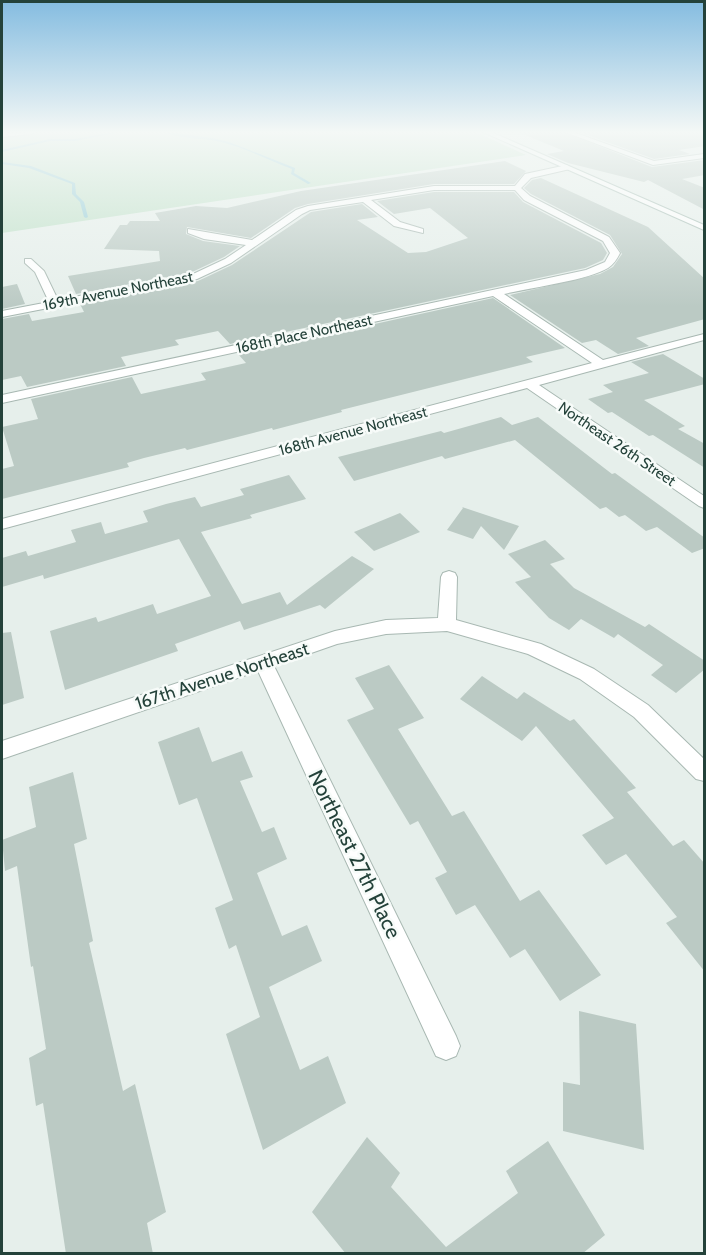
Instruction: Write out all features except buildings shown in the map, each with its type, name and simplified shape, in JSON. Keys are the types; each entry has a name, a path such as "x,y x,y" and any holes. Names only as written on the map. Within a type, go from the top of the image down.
{"street":[{"name":"169th Avenue Northeast","path":"2,314 194,277 219,266 299,212 418,191"},
{"name":"168th Place Northeast","path":"2,399 589,272 606,266 613,260 615,253 606,239 537,204 519,191"},
{"path":"619,191 705,228"},
{"path":"364,199 397,224 420,231"},
{"path":"191,231 204,236 252,243"},
{"path":"28,261 39,271 55,304"},
{"path":"496,293 602,365"},
{"name":"168th Avenue Northeast","path":"2,524 705,337"},
{"name":"Northeast 26th Street","path":"530,384 705,503"},
{"path":"447,624 449,577"},
{"name":"167th Avenue Northeast","path":"2,750 335,638 386,627 447,624 534,649 587,674 641,711 705,772"},
{"name":"Northeast 27th Place","path":"263,662 446,1046"}],"green space":[{"path":"2,191 287,191 2,233"}],"waterway":[{"path":"74,191 74,194 82,202 86,217"}]}
